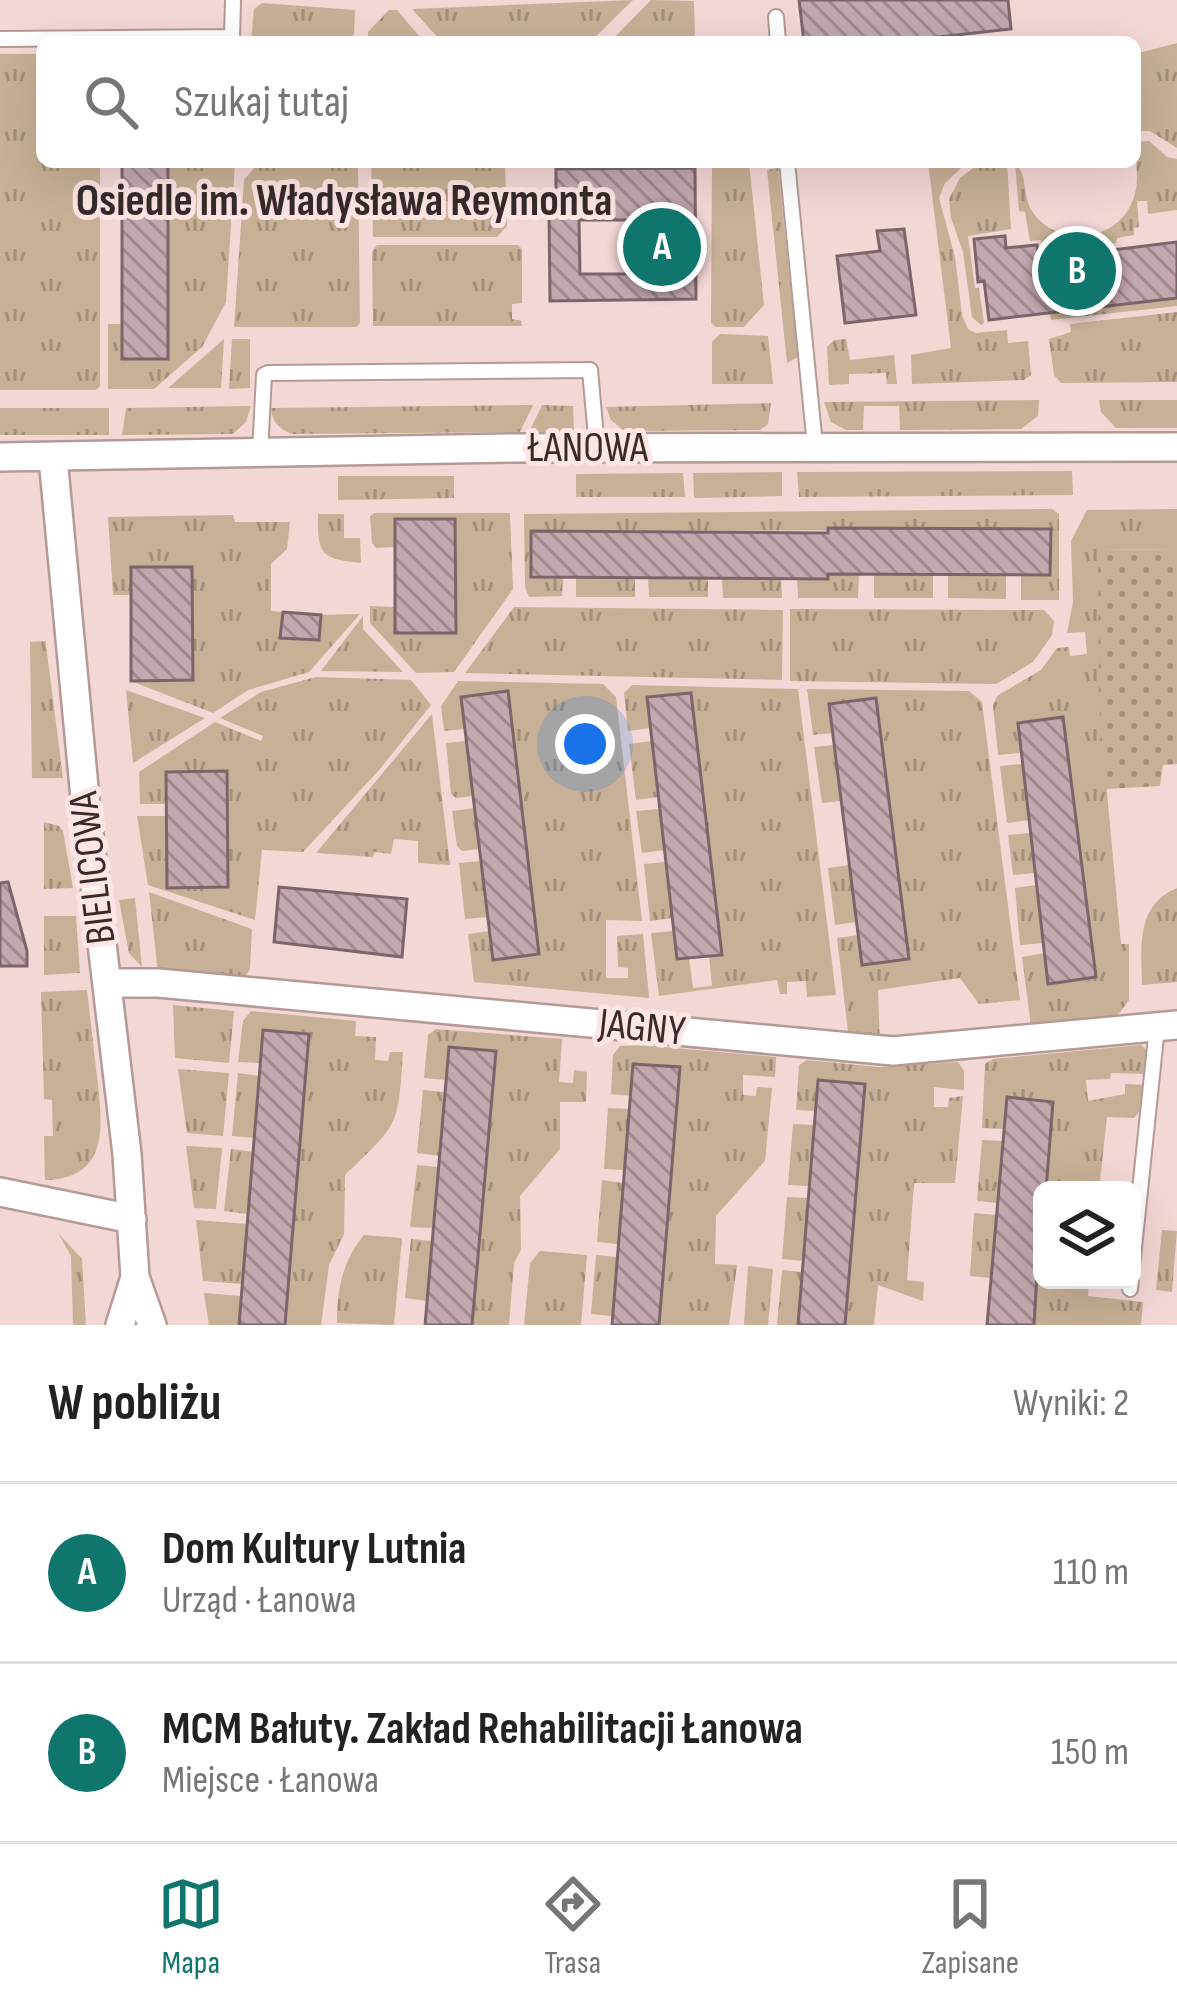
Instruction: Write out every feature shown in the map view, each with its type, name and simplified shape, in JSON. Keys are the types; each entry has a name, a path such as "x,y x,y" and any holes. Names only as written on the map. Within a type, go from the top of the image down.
{"street":[{"name":"ŁANOWA","path":"0,457 814,446 1177,447"},
{"name":"BIELICOWA","path":"53,458 135,1277 152,1325"},
{"name":"JAGNY","path":"107,983 158,983 893,1051 1167,1026"},
{"path":"0,1192 132,1219"},
{"name":"BIELICOWA","path":"121,1325 135,1277"}],"lane":[{"path":"232,36 233,0"},
{"path":"776,17 778,36"},
{"path":"0,39 36,39"},
{"path":"788,168 814,446"},
{"path":"260,454 262,388 268,373 590,370 597,448"},
{"path":"1141,1205 1167,1026"}],"green space":[{"path":"633,0 596,36 436,36 412,9"},
{"path":"651,0 694,1 695,36 616,36"},
{"path":"262,3 355,10 354,34 252,36 254,9"},
{"path":"389,10 397,10 419,36 368,36"},
{"path":"1177,43 1177,148 1150,131 1141,131 1141,52"},
{"path":"0,54 36,54 36,168 100,168 100,386 96,390 0,390"},
{"path":"1149,141 1167,157 1177,159 1177,210 1148,214 1147,201 1137,201 1139,227 1134,228 1134,235 1117,238 1116,243 1043,251 1041,240 1030,241 1025,212 1019,211 1015,168 1022,174 1030,207 1045,225 1059,233 1089,235 1103,231 1127,212 1137,183 1136,168 1141,168 1141,142"},
{"path":"167,168 235,168 226,302 202,347 154,389 108,389 108,324 122,324 122,359"},
{"path":"254,168 358,168 360,323 356,327 234,327 244,180"},
{"path":"371,168 505,168 507,226 497,237 373,237"},
{"path":"712,168 750,168 764,305 744,327 711,323"},
{"path":"778,168 798,357 787,363 767,170"},
{"path":"929,168 961,168 945,183 939,198 968,329 976,333 1007,330 1008,343 1028,341 1031,375 1024,380 912,384 911,355 951,348"},
{"path":"973,168 1007,168 1011,229 968,236 981,325 972,317 963,252 951,218 949,199 960,178"},
{"path":"377,245 518,245 522,249 522,303 512,304 512,319 522,326 373,326 372,252"},
{"path":"1177,298 1177,306 1051,320 1050,313"},
{"path":"1177,312 1177,382 1061,383 1054,375 1049,339 1071,332 1070,324"},
{"path":"720,334 768,336 773,384 712,384 712,342"},
{"path":"224,339 221,388 168,388"},
{"path":"232,339 250,339 250,388 229,389"},
{"path":"846,339 850,360 894,355 897,384 887,384 886,373 849,374 849,384 829,385 827,347 834,340"},
{"path":"1039,400 1038,416 1021,429 900,430 899,406 864,406 863,430 846,430 831,422 824,402"},
{"path":"1099,400 1177,400 1177,428 1116,428 1101,412"},
{"path":"771,403 768,424 760,430 624,431 611,420 606,407"},
{"path":"533,405 520,432 292,434 277,424 271,408"},
{"path":"542,405 573,406 574,432 529,432"},
{"path":"251,406 246,422 233,434 122,435 126,408"},
{"path":"0,408 109,408 109,435 0,435"},
{"path":"1072,471 1073,495 799,497 797,472"},
{"path":"782,472 782,496 694,498 693,473"},
{"path":"683,473 685,497 576,497 576,474"},
{"path":"338,476 454,476 454,498 338,500"},
{"path":"1052,509 1059,514 1059,600 1021,600 1021,575 1050,574 1051,530 532,531 563,577 562,596 529,597 525,587 524,514"},
{"path":"1177,509 1177,549 1099,550 1099,706 1121,944 1129,944 1129,1000 1115,1019 1032,1034 1022,957 1045,953 1096,976 1063,718 1018,723 1021,753 998,755 993,705 997,696 1041,670 1057,648 1069,647 1070,656 1087,654 1085,632 1067,633 1073,602 1071,541 1087,510"},
{"path":"510,513 513,589 454,672 416,673 370,623 370,606 395,607 395,633 456,632 455,520 395,519 394,547 376,548 370,516"},
{"path":"318,514 344,514 344,538 360,538 361,563 324,552"},
{"path":"233,515 235,522 290,522 287,549 271,564 271,611 283,612 280,637 321,615 360,614 309,672 248,690 213,713 131,681 193,680 192,568 132,567 131,595 113,595 108,517"},
{"path":"1177,549 1177,764 1163,765 1160,786 1106,789 1099,706 1098,550"},
{"path":"828,574 859,574 858,598 798,598 797,579 827,579"},
{"path":"874,574 933,574 933,598 874,598"},
{"path":"948,574 1006,575 1006,599 948,598"},
{"path":"576,577 635,578 635,597 576,597"},
{"path":"648,578 708,578 708,597 649,597"},
{"path":"722,578 781,579 782,598 723,598"},
{"path":"514,607 783,610 782,680 465,673"},
{"path":"790,609 1044,610 1054,621 1052,635 1033,662 996,684 790,681"},
{"path":"363,616 363,629 403,672 321,671"},
{"path":"46,641 63,778 32,778 30,642"},
{"path":"316,677 411,680 431,705 303,852 262,850 255,920 148,885 137,816 166,816 167,887 227,771 166,772 166,804 140,804 139,772 215,722 261,741 263,736 220,718 261,692"},
{"path":"458,681 603,684 616,697 642,921 606,920 606,978 628,978 628,968 618,967 617,936 643,934 649,998 474,982 468,934 490,931 494,960 539,954 508,692 462,697 465,729 444,731 441,706"},
{"path":"632,685 798,689 836,995 807,997 806,981 787,982 787,994 780,994 777,980 659,996 651,933 673,931 677,959 689,958 693,988 712,986 709,956 722,954 691,694 647,697 650,728 628,731 624,693"},
{"path":"807,689 969,691 982,702 1020,1000 979,1004 960,978 878,990 880,1044 849,1040 837,938 858,935 862,965 876,698 829,704 832,733 813,735"},
{"path":"126,690 205,718 133,763"},
{"path":"432,714 450,865 418,863 418,841 394,839 391,854 374,852 373,857 316,853"},
{"path":"466,741 473,796 456,798 451,794 446,743"},
{"path":"652,741 658,797 636,800 629,744"},
{"path":"834,745 841,801 822,803 814,747"},
{"path":"1022,764 1029,820 1007,823 1000,766"},
{"path":"475,808 480,849 462,851 457,846 452,811"},
{"path":"659,809 664,850 642,853 636,811"},
{"path":"44,822 63,831 73,888 44,889"},
{"path":"1030,833 1035,873 1013,875 1008,835"},
{"path":"481,861 488,917 465,919 459,863"},
{"path":"666,862 672,918 650,921 644,864"},
{"path":"849,865 856,922 835,925 828,868"},
{"path":"1037,885 1044,943 1020,945 1015,888"},
{"path":"1177,888 1177,982 1142,985 1142,942 1148,916 1164,895"},
{"path":"149,892 252,929 250,969 243,980 158,973"},
{"path":"135,898 142,967 129,953 119,900"},
{"path":"44,916 76,916 80,973 44,975"},
{"path":"87,990 100,1105 99,1141 83,1169 45,1180 44,1136 53,1136 52,1100 44,1099 41,992"},
{"path":"173,1005 234,1011 229,1063 175,1058"},
{"path":"251,1011 356,1021 355,1036 376,1037 375,1060 388,1061 390,1052 403,1052 392,1122 345,1175 344,1234 329,1265 321,1325 285,1325 263,1031 260,1063 238,1062 243,1021"},
{"path":"436,1029 562,1039 559,1082 573,1083 574,1070 587,1072 586,1102 560,1102 560,1149 520,1196 521,1250 514,1263 509,1325 472,1325 446,1080 424,1078 428,1035"},
{"path":"1141,1045 1149,1053 1149,1074 1111,1073 1110,1079 1086,1080 1088,1101 1125,1094 1125,1084 1145,1085 1145,1105 1134,1118 1107,1117 1100,1181 1047,1181 1053,1102 1007,1098 1004,1129 982,1128 985,1064 993,1059"},
{"path":"620,1046 776,1057 775,1077 743,1075 743,1095 756,1096 757,1087 772,1088 765,1161 716,1216 715,1264 737,1265 729,1325 659,1325 680,1068 634,1064 631,1096 611,1094 613,1055"},
{"path":"807,1060 878,1067 958,1062 964,1071 964,1090 934,1087 934,1107 948,1107 949,1098 963,1096 955,1183 914,1183 907,1280 924,1282 923,1301 878,1285 874,1325 845,1325 865,1084 819,1080 816,1111 796,1110 799,1065"},
{"path":"178,1069 229,1073 223,1136 187,1133"},
{"path":"238,1073 259,1076 254,1138 232,1136"},
{"path":"423,1090 445,1092 440,1156 417,1153"},
{"path":"608,1108 629,1109 624,1170 604,1169"},
{"path":"793,1124 815,1125 810,1186 788,1185"},
{"path":"982,1140 1003,1141 997,1203 977,1201"},
{"path":"186,1146 222,1148 216,1209 194,1208"},
{"path":"231,1149 253,1152 248,1214 224,1211"},
{"path":"417,1165 438,1167 433,1228 410,1227"},
{"path":"602,1180 623,1183 618,1244 597,1242"},
{"path":"787,1197 809,1198 804,1261 782,1259"},
{"path":"974,1213 997,1215 991,1278 970,1276"},
{"path":"196,1220 247,1224 242,1284 203,1281"},
{"path":"1162,1230 1177,1231 1172,1292 1156,1290"},
{"path":"58,1233 82,1259 86,1325 73,1325 71,1256"},
{"path":"364,1235 402,1238 394,1325 337,1323 342,1276"},
{"path":"411,1239 432,1241 427,1301 405,1298"},
{"path":"540,1251 587,1255 581,1325 524,1325 530,1263"},
{"path":"596,1255 617,1257 612,1316 591,1314"},
{"path":"748,1266 773,1269 768,1325 744,1325"},
{"path":"782,1270 803,1272 798,1325 777,1325"},
{"path":"1037,1289 1088,1289 1088,1296 1143,1302 1141,1325 1034,1325"},
{"path":"204,1293 241,1296 239,1325 209,1325"}],"building":[{"path":"799,0 1008,0 1011,29 947,36 803,36"},
{"path":"122,168 168,168 168,359 122,359"},
{"path":"695,168 696,299 550,301 549,210 556,210 556,169","holes":["579,220 628,220 629,274 580,274"]},
{"path":"904,229 916,315 845,323 837,256 880,251 877,231"},
{"path":"1005,236 1006,248 1037,245 1039,259 1177,242 1177,298 989,320 984,281 978,282 974,239"},
{"path":"395,519 455,519 456,633 395,633"},
{"path":"828,528 1051,529 1050,575 531,577 531,531 828,533"},
{"path":"131,567 192,567 193,680 131,681"},
{"path":"283,612 321,615 319,640 280,638"},
{"path":"508,691 539,954 493,960 461,697"},
{"path":"691,693 722,955 677,959 647,697"},
{"path":"876,698 909,959 862,965 829,704"},
{"path":"1063,717 1096,977 1048,984 1018,723"},
{"path":"227,771 228,887 167,888 166,772"},
{"path":"8,882 27,966 0,966 0,883"},
{"path":"279,887 407,899 402,957 274,942"},
{"path":"263,1030 309,1034 285,1325 239,1325"},
{"path":"449,1047 496,1051 472,1325 425,1325"},
{"path":"633,1064 680,1067 659,1325 612,1325"},
{"path":"818,1080 865,1084 845,1325 798,1325"},
{"path":"1007,1097 1053,1102 1047,1181 1033,1181 1034,1325 987,1325"}],"place":[{"name":"Dom Kultury Lutnia","path":"662,247"},
{"name":"MCM Bałuty. Zakład Rehabilitacji Łanowa","path":"1077,271"}],"district":[{"name":"Osiedle im. Władysława Reymonta","path":"344,201"}]}
